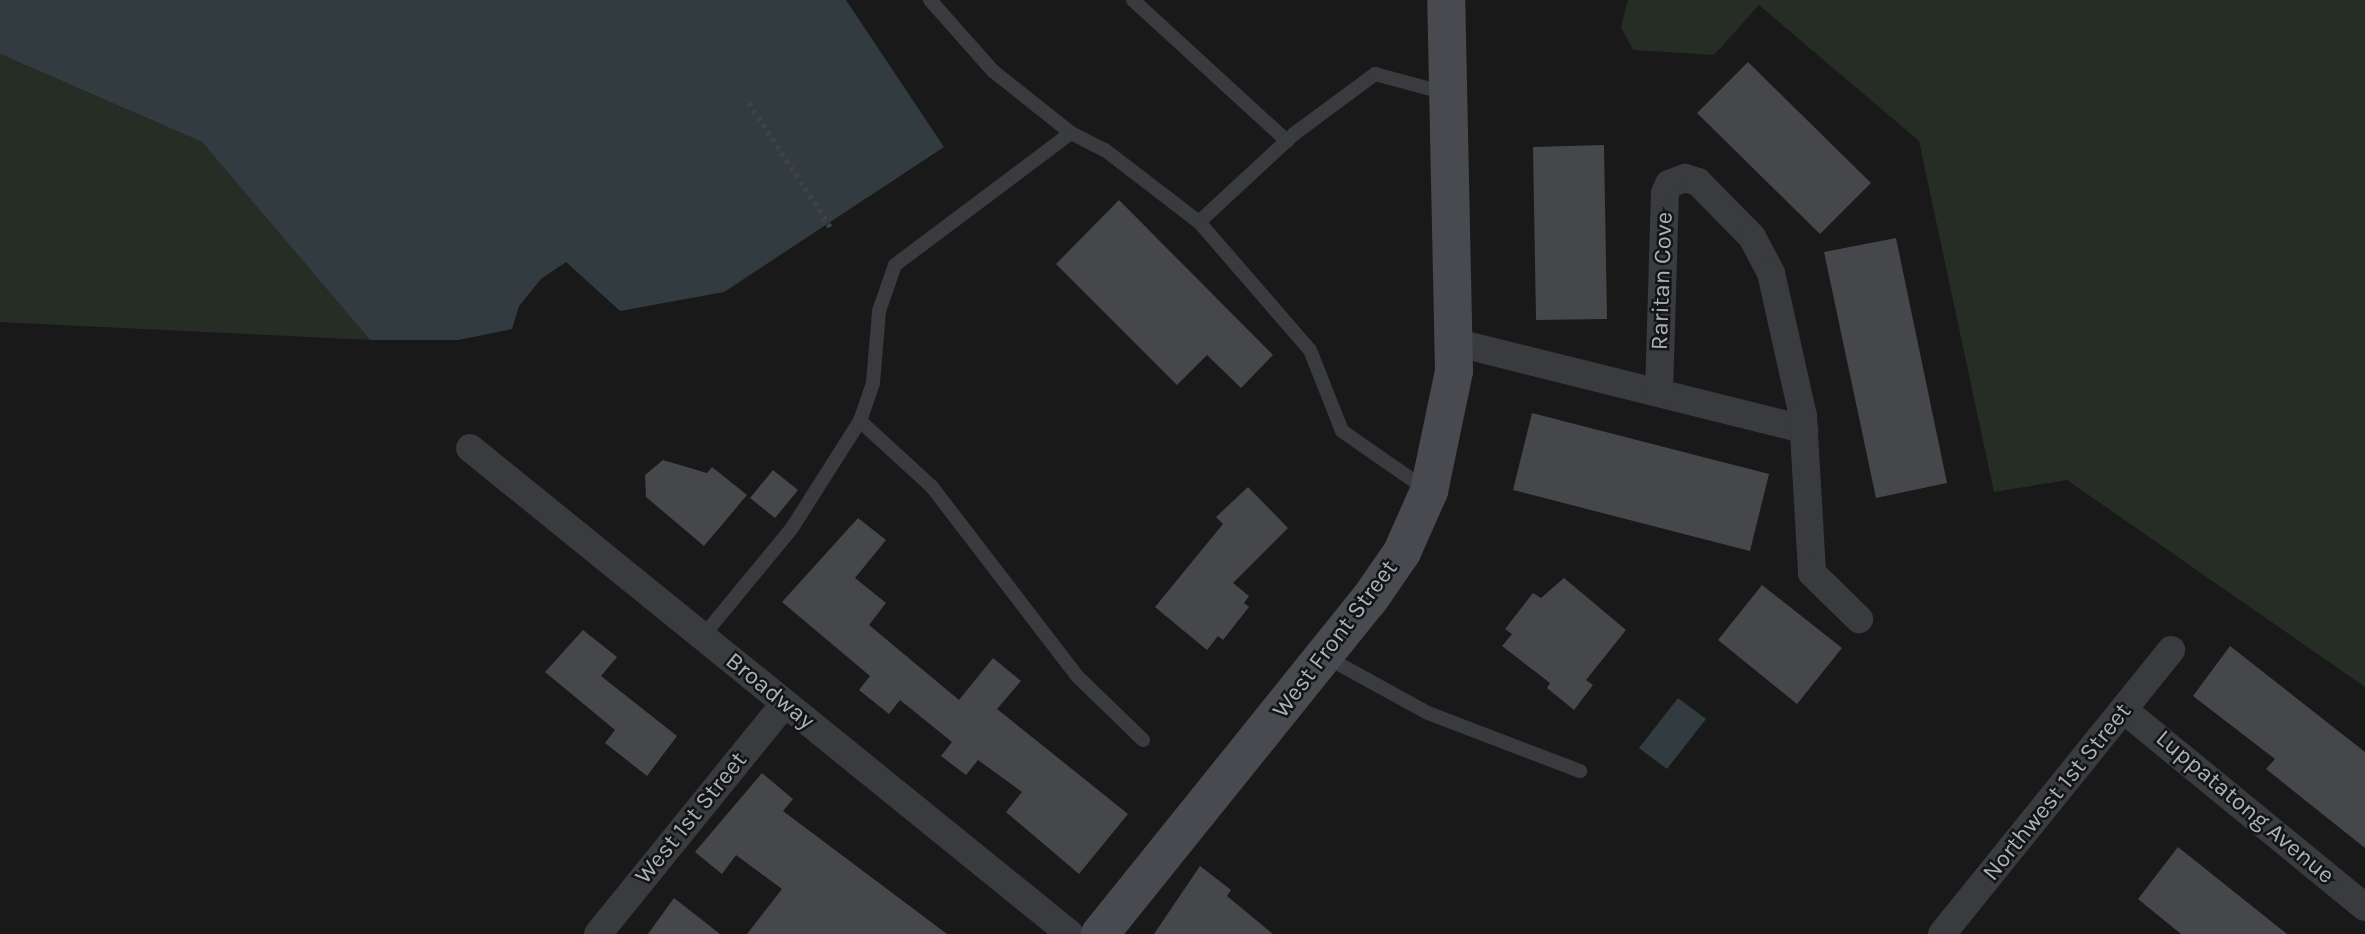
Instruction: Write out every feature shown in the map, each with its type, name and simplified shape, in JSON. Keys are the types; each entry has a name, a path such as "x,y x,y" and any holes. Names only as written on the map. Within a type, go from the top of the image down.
{"main road":[{"name":"West Front Street","path":"1101,934 1325,656 1402,552 1429,491 1446,429 1454,342 1446,0"}],"street":[{"name":"Raritan Cove","path":"1658,393 1665,193 1669,184 1685,178 1698,182 1763,256 1777,290 1804,429 1812,573 1859,619"},
{"path":"1454,342 1804,429"},
{"name":"Broadway","path":"470,448 1069,934"},
{"name":"Northwest 1st Street","path":"1942,934 2171,650"},
{"name":"West 1st Street","path":"598,934 785,703"},
{"name":"Luppatatong Avenue","path":"2124,710 2365,907"}],"lane":[{"path":"930,0 993,71 1071,133 1105,150 1199,222 1310,350 1342,431 1429,491"},
{"path":"1133,0 1287,141"},
{"path":"1199,222 1287,141 1375,74 1447,94"},
{"path":"703,636 792,528 860,421 873,383 879,311 895,265 1071,133"},
{"path":"860,421 932,487 1077,676 1143,740"},
{"path":"1325,656 1428,713 1580,771"}],"path":[{"path":"749,103 831,228"}],"shaded area":[{"path":"0,0 846,0 944,147 724,292 620,311 566,262 541,279 519,306 512,329 458,340 370,340 202,142 0,54"},
{"path":"1628,0 2365,0 2365,687 2067,480 1994,492 1919,141 1759,5 1714,55 1633,50 1621,27"},
{"path":"0,54 202,142 370,340 0,322"},
{"path":"1678,698 1706,719 1667,769 1639,748"}],"building":[{"path":"1748,62 1871,183 1820,234 1697,113"},
{"path":"1604,145 1607,319 1536,320 1533,147"},
{"path":"1119,200 1273,355 1241,388 1207,355 1177,385 1056,264"},
{"path":"1896,238 1947,483 1876,498 1824,252"},
{"path":"1532,413 1769,474 1750,551 1513,490"},
{"path":"663,460 707,473 712,467 747,495 704,546 646,497 645,475"},
{"path":"773,470 798,490 775,518 750,498"},
{"path":"1248,487 1288,528 1233,583 1249,596 1244,603 1249,607 1223,640 1218,636 1207,650 1155,607 1223,524 1216,517"},
{"path":"858,518 886,540 855,578 886,603 869,625 959,700 993,658 1021,681 997,709 1128,814 1079,874 1006,812 1022,792 978,760 966,775 941,756 952,742 900,700 889,714 859,690 870,676 782,602"},
{"path":"1564,578 1626,630 1586,680 1593,685 1574,710 1547,688 1550,683 1502,646 1512,634 1505,629 1533,593 1541,598"},
{"path":"1762,585 1842,648 1797,704 1718,640"},
{"path":"583,630 617,657 601,676 677,736 647,776 605,743 615,730 545,672"},
{"path":"2230,646 2365,752 2365,848 2266,769 2275,759 2193,696"},
{"path":"762,773 793,799 783,811 947,934 747,934 782,889 736,855 722,874 695,852"},
{"path":"2178,847 2287,934 2181,934 2138,899"},
{"path":"1200,866 1231,890 1227,896 1273,934 1154,934"},
{"path":"674,898 720,934 648,934"}]}
